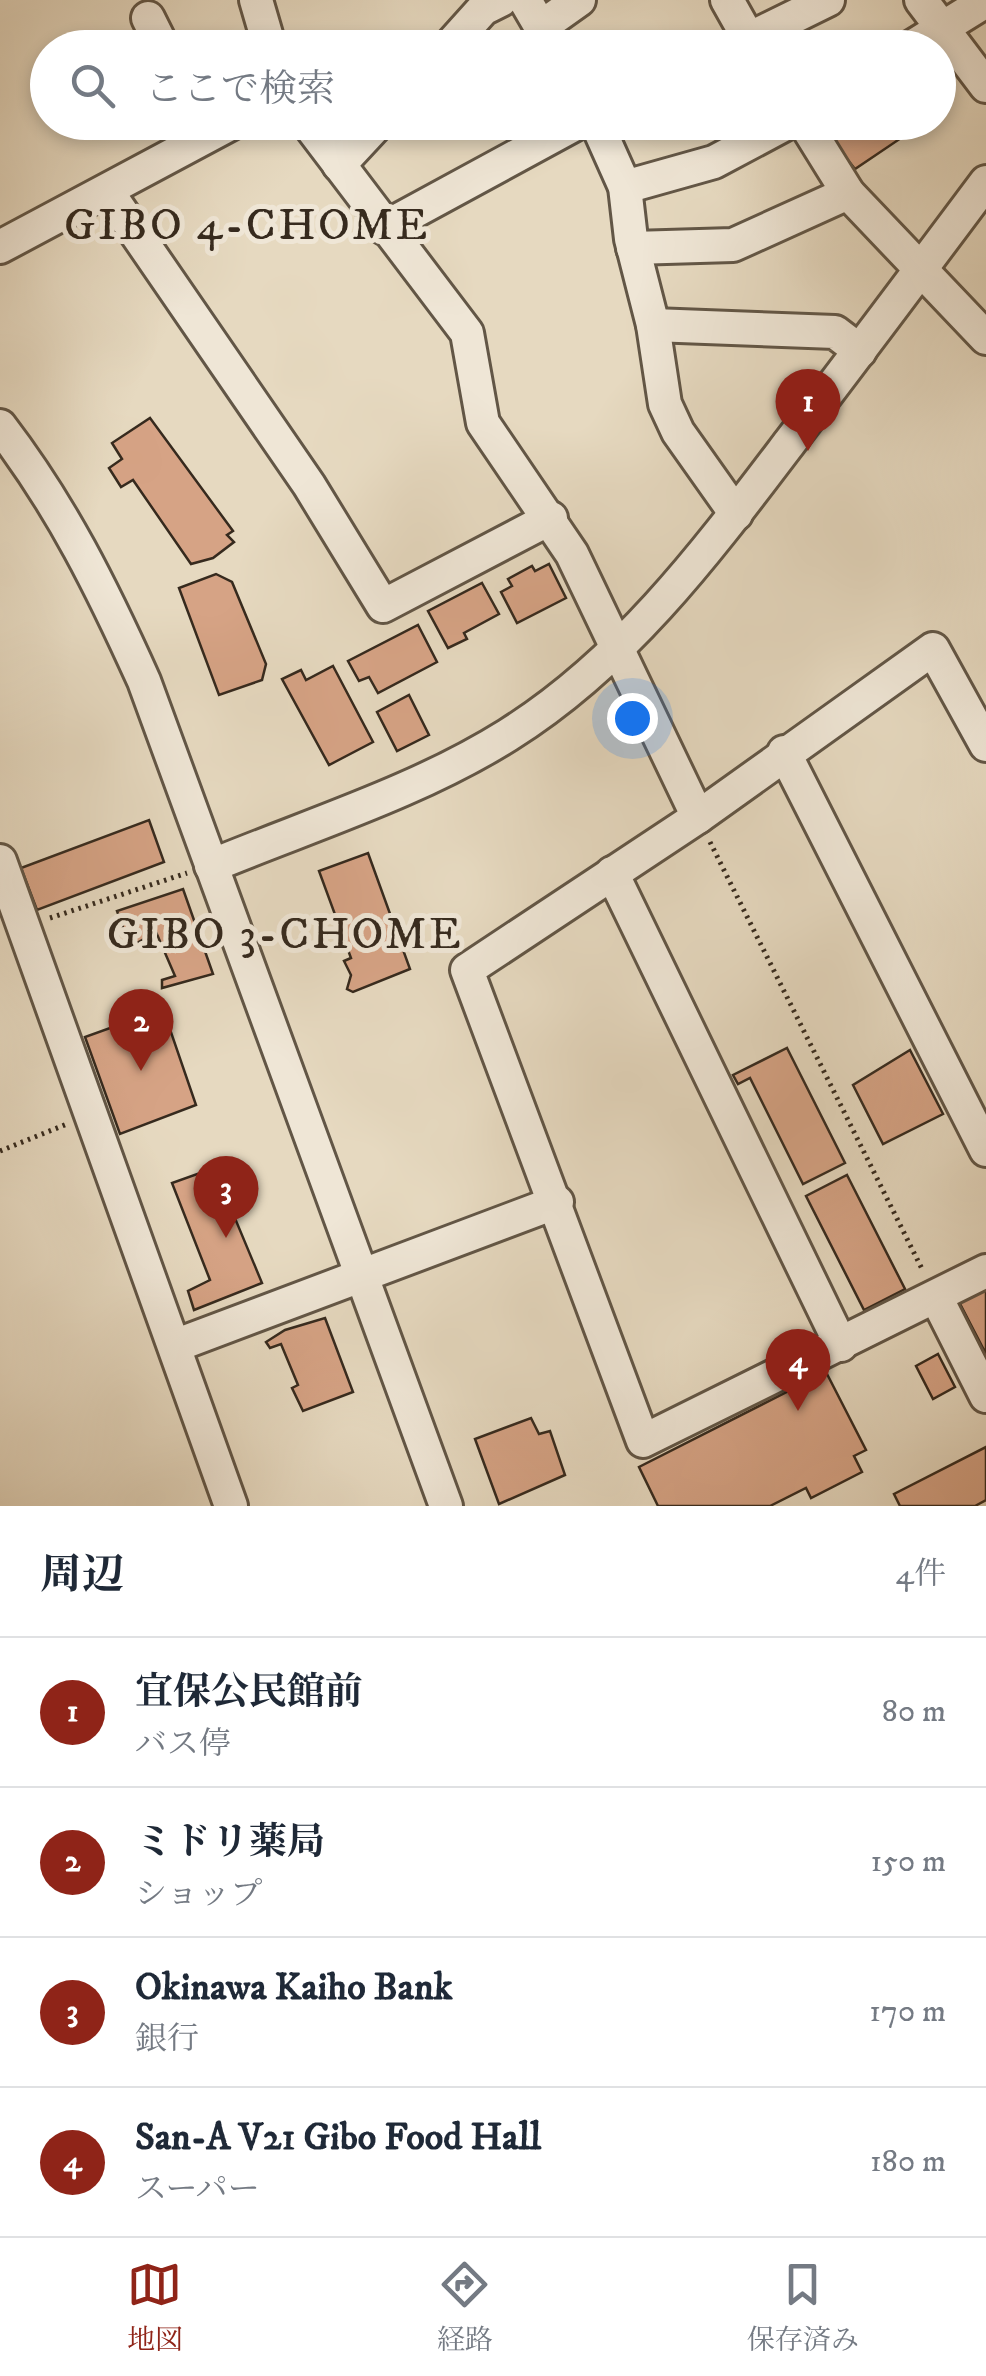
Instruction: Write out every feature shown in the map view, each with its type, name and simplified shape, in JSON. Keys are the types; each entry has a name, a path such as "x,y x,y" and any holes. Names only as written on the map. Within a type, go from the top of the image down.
{"street":[{"path":"256,0 265,30"},
{"path":"540,25 579,0"},
{"path":"726,0 738,30"},
{"path":"771,30 828,0"},
{"path":"921,0 940,29 986,1"},
{"path":"463,30 486,3"},
{"path":"148,18 154,30"},
{"path":"956,49 986,86"},
{"path":"0,247 193,140"},
{"path":"321,140 467,333 483,423 552,518 698,817"},
{"path":"340,165 363,140"},
{"path":"384,228 546,140"},
{"path":"604,140 625,187 633,248 653,325 665,404 678,432 736,514"},
{"path":"625,187 714,162 755,140"},
{"path":"815,140 848,194 986,338"},
{"path":"210,866 433,776 508,735 565,695 672,592 736,514 986,182"},
{"path":"107,190 309,485 383,606 552,518"},
{"path":"633,248 733,245 848,194"},
{"path":"653,325 835,332 860,350"},
{"path":"0,426 48,488 96,575 144,681 446,1506"},
{"path":"986,745 933,650 784,752 698,817 467,970 643,1441 986,1271"},
{"path":"784,752 986,1150"},
{"path":"0,860 232,1506"},
{"path":"612,873 841,1345"},
{"path":"177,1344 556,1202"},
{"path":"936,1297 986,1396"}],"path":[{"path":"698,817 936,1297"},
{"path":"24,927 210,866"},
{"path":"0,1151 92,1114"}],"building":[{"path":"832,140 898,140 855,169"},
{"path":"150,418 233,531 227,535 234,542 213,558 191,564 133,480 121,487 109,468 122,459 112,443"},
{"path":"549,564 566,598 517,623 501,592 512,586 508,579 532,566 535,571"},
{"path":"216,574 232,582 266,664 262,680 219,695 179,588"},
{"path":"482,583 499,614 464,633 467,639 448,648 428,611"},
{"path":"418,625 437,662 378,693 369,677 359,681 348,661"},
{"path":"333,666 373,742 329,765 282,679 301,670 306,680"},
{"path":"409,695 429,735 397,751 377,712"},
{"path":"149,820 164,862 37,910 21,868"},
{"path":"368,853 410,969 353,992 347,989 351,975 344,961 351,958 319,871"},
{"path":"183,889 213,974 162,988 162,980 175,976 156,932 130,947 117,911"},
{"path":"163,1009 196,1105 120,1134 85,1037"},
{"path":"787,1048 845,1163 803,1184 750,1078 738,1084 733,1075"},
{"path":"910,1050 943,1114 883,1144 853,1085"},
{"path":"214,1168 262,1283 194,1310 188,1291 210,1280 172,1183"},
{"path":"847,1175 905,1289 864,1310 806,1196"},
{"path":"986,1283 986,1354 957,1298"},
{"path":"325,1318 353,1392 303,1411 292,1388 298,1385 281,1344 270,1348 266,1342 285,1330"},
{"path":"938,1354 955,1387 933,1399 916,1366"},
{"path":"826,1372 866,1450 854,1456 862,1472 811,1498 806,1488 770,1506 658,1506 639,1467"},
{"path":"531,1418 539,1434 550,1431 565,1475 499,1504 475,1439"},
{"path":"986,1447 986,1500 975,1506 900,1506 894,1494"}],"place":[{"name":"宜保公民館前","path":"808,451"},
{"name":"ミドリ薬局","path":"141,1071"},
{"name":"Okinawa Kaiho Bank","path":"226,1238"},
{"name":"San-A V21 Gibo Food Hall","path":"798,1411"}],"district":[{"name":"GIBO 4-CHOME","path":"247,223"},
{"name":"GIBO 3-CHOME","path":"285,932"}]}
